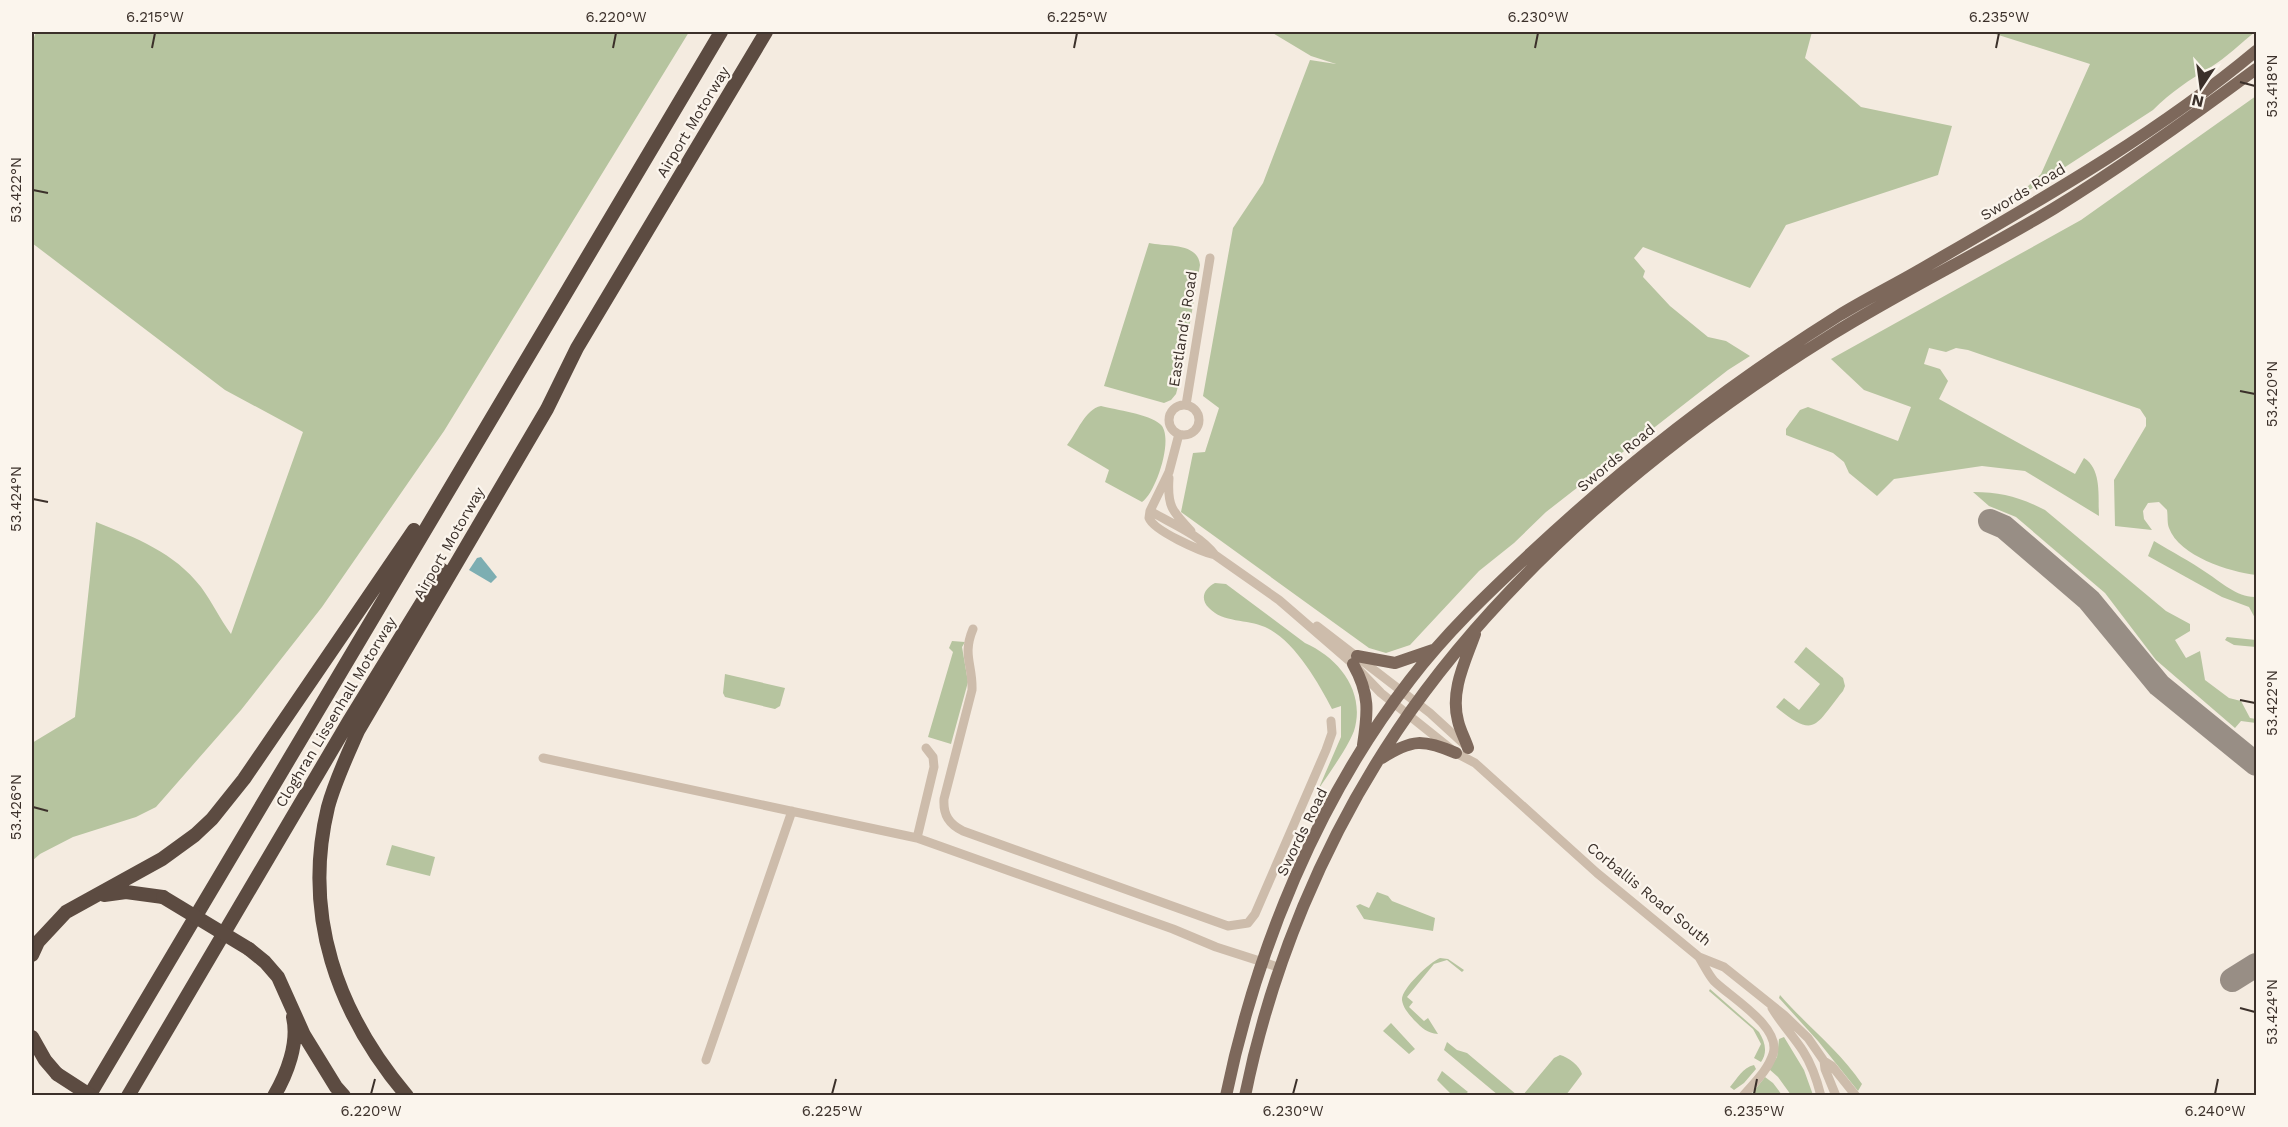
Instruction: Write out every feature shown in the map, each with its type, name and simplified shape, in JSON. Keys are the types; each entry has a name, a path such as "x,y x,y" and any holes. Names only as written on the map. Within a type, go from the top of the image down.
{"highway":[{"name":"Airport Motorway","path":"500,401 721,32"},
{"name":"Airport Motorway","path":"406,1095 388,1074 360,1031 335,975 321,910 322,843 328,807 343,763 358,731 547,409 577,348 766,32"},
{"name":"Cloghran Lissenhall Motorway","path":"128,1095 349,721 577,348"},
{"path":"32,955 38,942 66,912 162,858 187,841 228,801 500,401"},
{"name":"Cloghran Lissenhall Motorway","path":"90,1095 500,401"},
{"path":"93,897 126,892 163,897 249,949 278,977 304,1035 340,1091"},
{"path":"274,1095 287,1069 292,1048 295,1025 289,1000"},
{"path":"32,1038 57,1074 90,1095"}],"main road":[{"name":"Swords Road","path":"1226,1095 1236,1049 1262,962 1302,864 1361,752 1394,702 1434,650 1495,586 1581,507 1658,442 1730,388 1842,314 2030,206 2156,128 2202,95 2256,51"},
{"name":"Swords Road","path":"1245,1095 1261,1030 1281,968 1326,855 1377,761 1417,703 1478,628 1553,549 1632,478 1734,399 1834,333 2019,229 2105,176 2157,142 2256,69"},
{"path":"1377,761 1399,747 1411,743 1423,742 1462,750 1455,701 1459,679 1478,628"},
{"path":"1361,752 1368,712 1365,688 1355,660 1395,663 1434,650"}],"street":[{"name":"Eastland's Road","path":"1186,405 1210,258"},
{"path":"1186,405 1195,410 1198,423 1193,432 1179,434 1171,428 1169,418 1173,409 1186,405"},
{"path":"1179,434 1169,472 1150,511 1149,518 1154,526 1215,555"},
{"path":"1169,472 1168,495 1173,512 1215,555 1279,600 1355,660 1402,691"},
{"path":"1150,511 1198,539"},
{"path":"973,629 967,650 972,690 944,799 943,811 948,821 963,831 1228,926 1248,923 1255,914 1326,750 1332,733 1331,721"},
{"path":"1355,660 1371,684 1394,702"},
{"name":"Corballis Road South","path":"1402,691 1447,727 1462,750"},
{"name":"Corballis Road South","path":"1394,702 1462,750 1597,873 1699,957 1724,967 1771,1005 1801,1031 1824,1061 1832,1066 1856,1095"},
{"path":"917,838 934,767 933,756 926,748"},
{"path":"543,758 917,838 1281,968"},
{"path":"706,1060 792,811"},
{"path":"1699,957 1713,980 1759,1019 1771,1036 1773,1055 1761,1075 1743,1095"},
{"path":"1771,1005 1780,1021 1804,1052 1821,1095"},
{"path":"1824,1061 1836,1095"}],"green space":[{"path":"36,32 689,32 444,431 322,607 241,710 156,807 136,817 73,837 40,854 32,861 32,743 75,717 96,522 140,540 179,564 201,587 231,634 303,432 225,390 32,243 32,43"},
{"path":"1271,32 1812,32 1805,58 1861,107 1952,126 1938,175 1786,225 1750,288 1643,247 1634,258 1645,271 1643,277 1670,306 1708,337 1726,341 1750,356 1728,370 1546,512 1514,543 1479,571 1410,645 1386,653 1369,648 1181,512 1193,453 1205,452 1219,408 1203,396 1233,228 1263,183 1310,60 1336,64 1311,56"},
{"path":"1989,32 2255,32 2222,59 2173,92 2153,110 2028,191 2026,188 2041,174 2090,64"},
{"path":"2256,96 2256,575 2206,561 2183,547 2169,528 2167,510 2159,502 2148,503 2143,511 2144,519 2152,530 2115,526 2114,480 2146,426 2146,418 2140,409 1968,350 1956,348 1946,352 1929,348 1924,364 1940,369 1948,381 1939,399 2075,474 2084,458 2094,469 2096,476 2099,516 2025,471 1982,466 1894,479 1877,496 1849,473 1844,462 1833,453 1786,435 1786,429 1800,410 1808,407 1898,441 1911,407 1864,390 1831,359 2081,220"},
{"path":"1149,243 1180,247 1194,252 1200,265 1181,375 1176,394 1164,403 1104,386"},
{"path":"1101,406 1148,418 1160,424 1164,430 1165,452 1162,464 1153,488 1142,502 1105,482 1109,470 1067,445 1086,416"},
{"path":"1973,492 2010,496 2045,510 2166,611 2190,624 2190,631 2175,640 2186,658 2200,651 2205,680 2229,698 2241,701 2250,718 2256,719 2256,723 2241,721 2235,728 2156,660 2105,593 2016,517 1989,506"},
{"path":"2154,541 2236,592 2256,597 2256,620 2249,607 2222,597 2148,556"},
{"path":"1215,583 1226,584 1305,643 1329,658 1339,667 1353,690 1357,717 1354,731 1318,790 1341,737 1341,706 1332,709 1304,663 1276,633 1265,627 1221,616 1209,608 1204,601 1204,594"},
{"path":"2227,637 2256,640 2256,647 2234,645 2225,640"},
{"path":"952,641 965,642 962,647 968,682 951,744 928,737 953,652 949,648"},
{"path":"1806,647 1843,678 1845,686 1820,720 1807,725 1799,723 1776,707 1784,698 1799,710 1820,684 1794,662"},
{"path":"725,674 785,688 780,706 775,709 725,697 723,693"},
{"path":"392,845 435,857 430,876 386,865"},
{"path":"1377,892 1388,896 1392,901 1435,918 1433,931 1364,919 1356,906 1360,904 1369,908"},
{"path":"1440,958 1448,959 1464,970 1462,972 1447,960 1434,964 1407,997 1413,1002 1409,1007 1424,1021 1428,1018 1438,1034 1428,1031 1414,1020 1406,1011 1402,1000 1406,989 1417,976"},
{"path":"1710,989 1759,1032 1765,1047 1761,1062 1754,1058 1761,1044 1753,1029 1709,991"},
{"path":"1780,995 1853,1072 1862,1084 1858,1091 1818,1041 1779,998"},
{"path":"1391,1023 1415,1049 1409,1054 1383,1031"},
{"path":"1784,1037 1804,1070 1813,1095 1791,1095 1769,1069 1777,1057 1779,1039"},
{"path":"1447,1042 1457,1050 1467,1053 1517,1095 1498,1095 1444,1050"},
{"path":"1560,1055 1573,1062 1582,1074 1566,1095 1523,1095 1554,1058"},
{"path":"1754,1065 1756,1069 1744,1083 1734,1090 1730,1087 1743,1071"},
{"path":"1442,1071 1468,1092 1464,1095 1452,1095 1437,1080"},
{"path":"1765,1077 1773,1083 1782,1095 1750,1096"}],"water":[{"path":"481,557 497,577 491,583 469,570 477,558"}],"taxiway":[{"path":"1990,521 2004,527 2089,600 2159,685 2256,764"},
{"path":"2232,980 2256,965"}]}
